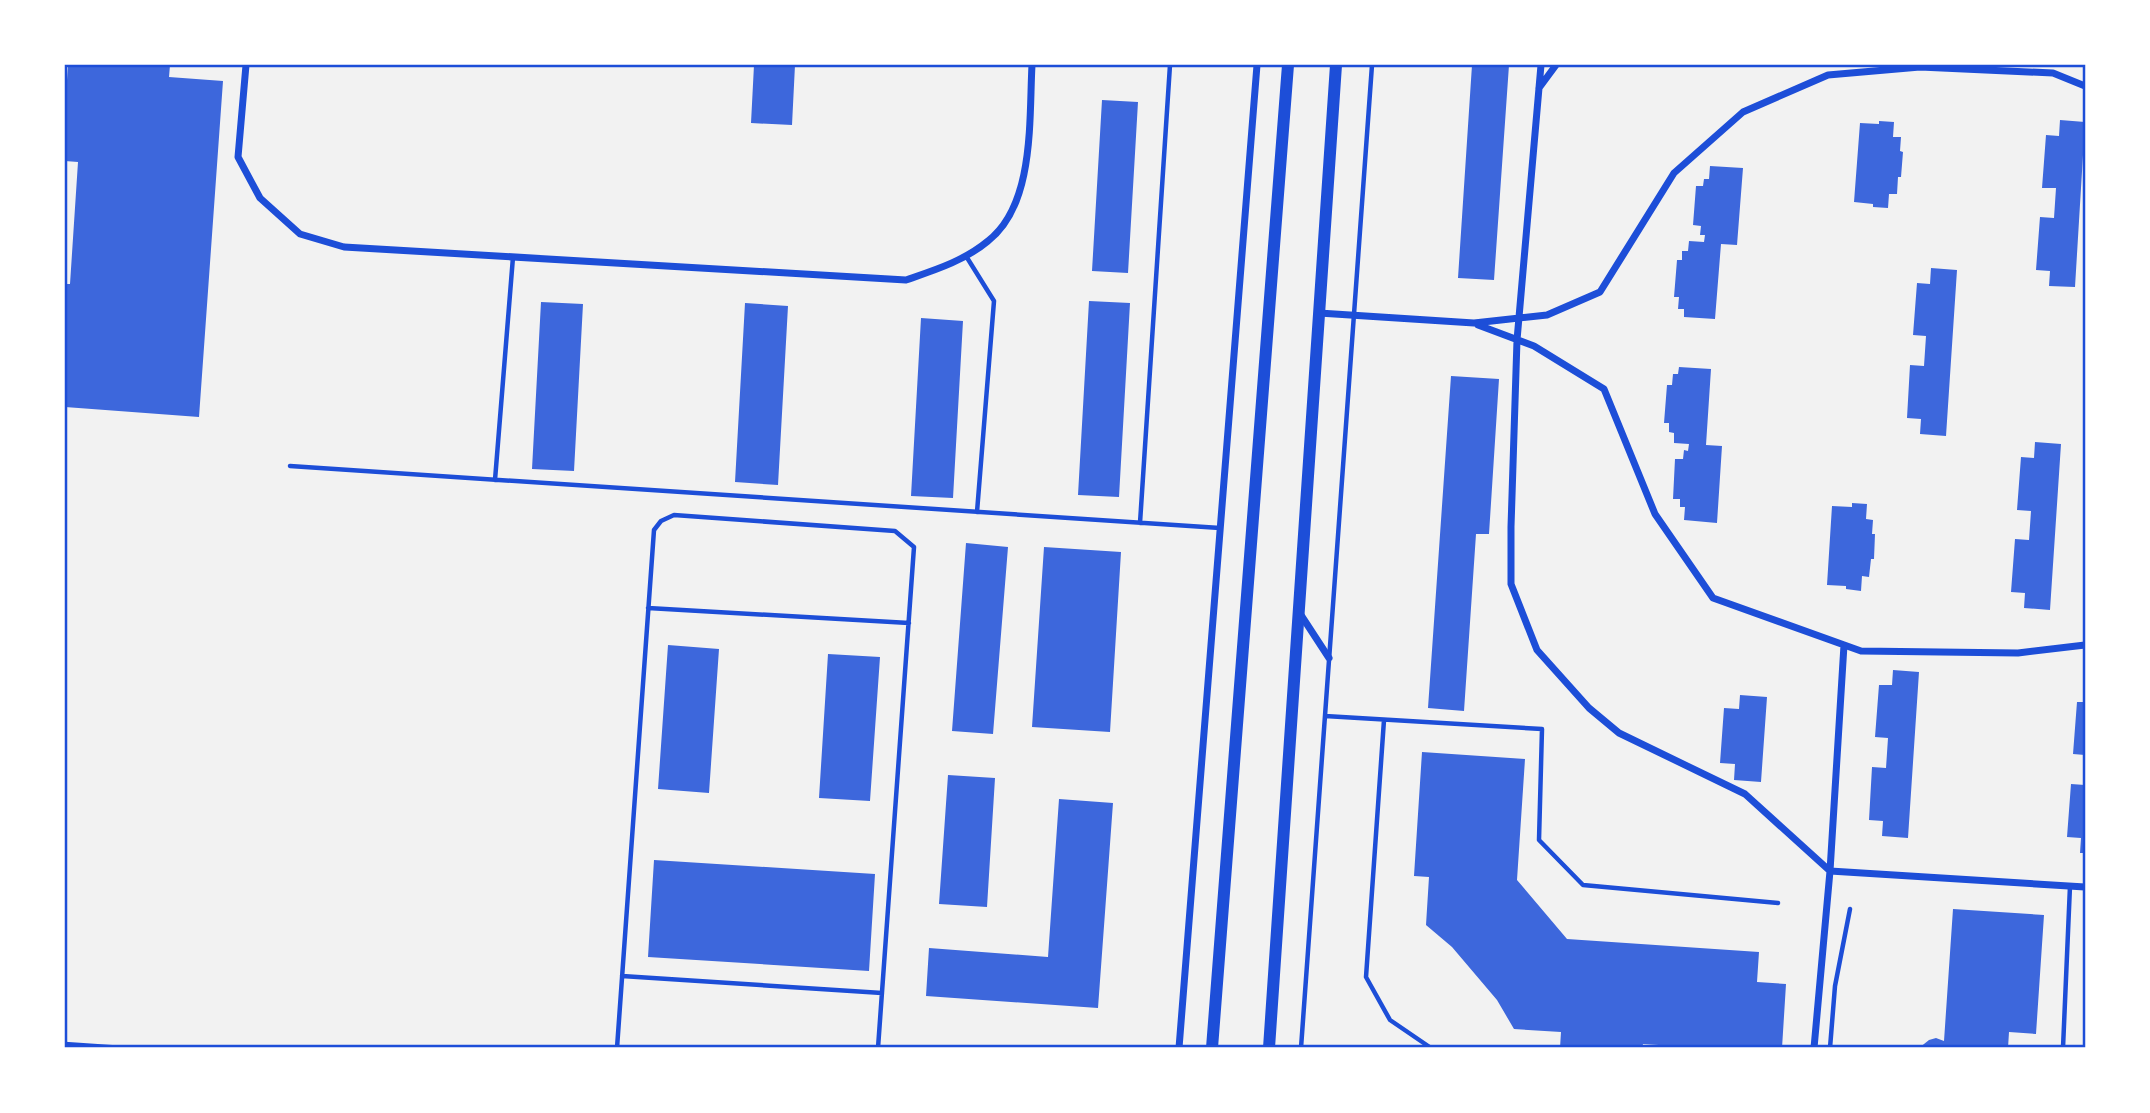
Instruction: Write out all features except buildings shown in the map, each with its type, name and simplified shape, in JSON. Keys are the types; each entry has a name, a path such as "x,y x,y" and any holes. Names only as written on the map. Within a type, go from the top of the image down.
{"main road":[{"path":"1212,1048 1288,65"},
{"path":"1269,1048 1336,65"}],"street":[{"path":"246,65 238,157 260,198 300,234 344,247 906,280 952,264 989,241 1012,213 1025,169 1032,65"},
{"path":"1179,1048 1257,65"},
{"path":"1541,65 1517,340 1511,527 1511,584 1537,650 1590,708 1619,733 1745,794 1830,870 2085,887"},
{"path":"1539,88 1556,65"},
{"path":"1319,313 1474,323 1547,315 1600,292 1674,173 1743,112 1828,75 1872,68 1984,67 2053,73 2085,86"},
{"path":"1474,323 1534,346 1604,389 1655,514 1713,598 1861,651 2018,653 2085,645"},
{"path":"1298,610 1329,658"},
{"path":"1814,1048 1830,870 1844,645"}],"lane":[{"path":"1140,523 1170,65"},
{"path":"1301,1048 1372,65"},
{"path":"966,255 994,301 977,512"},
{"path":"495,480 513,257"},
{"path":"290,466 1220,528"},
{"path":"617,1048 654,530 661,521 674,515 895,531 914,547 878,1048"},
{"path":"648,608 909,623"},
{"path":"1325,716 1542,729 1539,840 1583,885 1778,903"},
{"path":"1384,720 1366,976 1390,1020 1431,1048"},
{"path":"2063,1048 2070,886"},
{"path":"1830,1048 1835,986 1850,909"},
{"path":"622,976 882,993"},
{"path":"65,1044 122,1048"}]}
